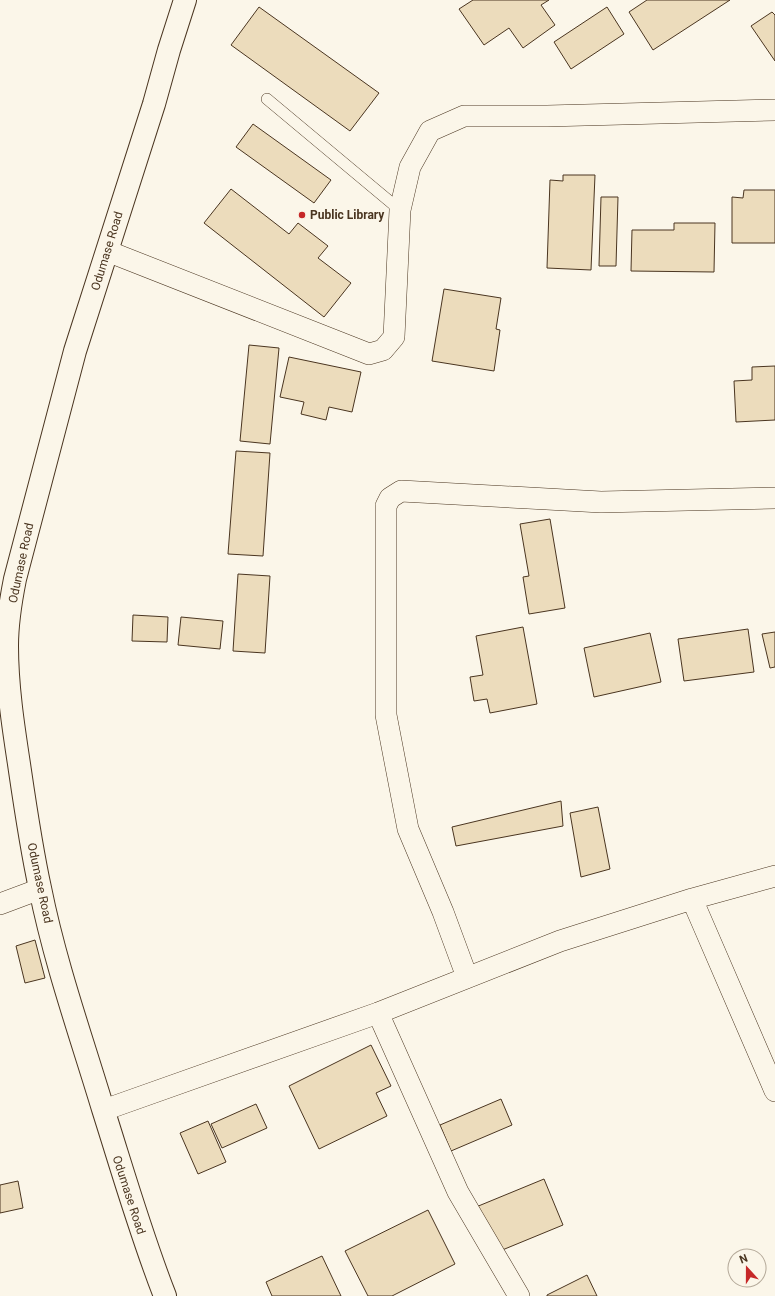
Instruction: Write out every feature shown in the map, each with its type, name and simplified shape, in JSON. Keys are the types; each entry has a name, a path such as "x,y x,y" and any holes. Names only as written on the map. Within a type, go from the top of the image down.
{"main road":[{"name":"Odumase Road","path":"165,1296 149,1255 130,1198 68,997 40,889 22,789 12,714 7,645 6,595 15,580 73,358 154,104 185,0"}],"street":[{"path":"107,251 368,354 383,350 394,337 400,210 410,167 430,131 464,116 547,116 775,110"},
{"path":"467,977 443,912 408,829 386,714 386,506 390,498 401,491 601,502 775,498"},
{"path":"104,1110 378,1013 560,941 692,899 775,876"},
{"path":"0,904 40,889"},
{"path":"692,899 775,1091"},
{"path":"378,1013 458,1192 519,1296"}],"lane":[{"path":"267,99 400,210"}],"building":[{"path":"473,0 549,0 541,5 555,25 523,48 509,28 484,45 459,9"},
{"path":"647,0 730,0 653,50 629,12"},
{"path":"259,7 379,93 350,131 231,45"},
{"path":"607,7 624,34 571,69 554,42"},
{"path":"772,12 775,15 775,61 751,26"},
{"path":"253,124 331,180 314,203 236,147"},
{"path":"563,175 595,175 591,270 547,268 550,180 563,181"},
{"path":"231,189 289,234 298,223 328,246 318,258 351,283 324,317 204,223"},
{"path":"744,190 775,190 775,243 732,243 732,197 743,198"},
{"path":"601,197 618,197 616,266 599,266"},
{"path":"674,223 715,223 714,272 631,271 632,230 674,230"},
{"path":"444,289 501,298 496,329 500,330 494,371 432,361"},
{"path":"249,345 279,348 270,444 240,441"},
{"path":"289,357 361,372 352,412 329,407 326,420 301,414 304,402 280,397"},
{"path":"775,366 775,420 736,422 734,381 752,380 752,367"},
{"path":"236,451 270,453 263,556 228,554"},
{"path":"550,519 565,608 529,614 523,577 529,576 520,524"},
{"path":"238,574 270,576 265,653 233,651"},
{"path":"133,615 168,617 167,642 132,641"},
{"path":"181,617 223,621 220,649 178,645"},
{"path":"523,627 537,704 490,713 487,699 474,701 470,677 483,675 476,636"},
{"path":"748,629 754,672 684,681 678,639"},
{"path":"775,632 775,667 770,668 762,634"},
{"path":"650,633 661,682 594,697 584,648"},
{"path":"561,801 563,826 456,846 452,827"},
{"path":"598,807 610,869 581,877 570,813"},
{"path":"35,940 45,978 25,983 16,946"},
{"path":"371,1045 391,1086 376,1093 387,1116 319,1149 289,1086"},
{"path":"501,1099 512,1125 451,1151 440,1125"},
{"path":"256,1104 267,1128 222,1148 211,1124"},
{"path":"208,1121 226,1162 198,1174 180,1133"},
{"path":"544,1179 563,1225 495,1253 476,1207"},
{"path":"18,1181 23,1208 0,1213 0,1185"},
{"path":"428,1210 455,1264 392,1296 368,1296 345,1251"},
{"path":"322,1256 341,1296 272,1296 266,1282"},
{"path":"587,1275 597,1296 547,1296 547,1295"}],"place":[{"name":"Public Library","path":"302,215"}]}
